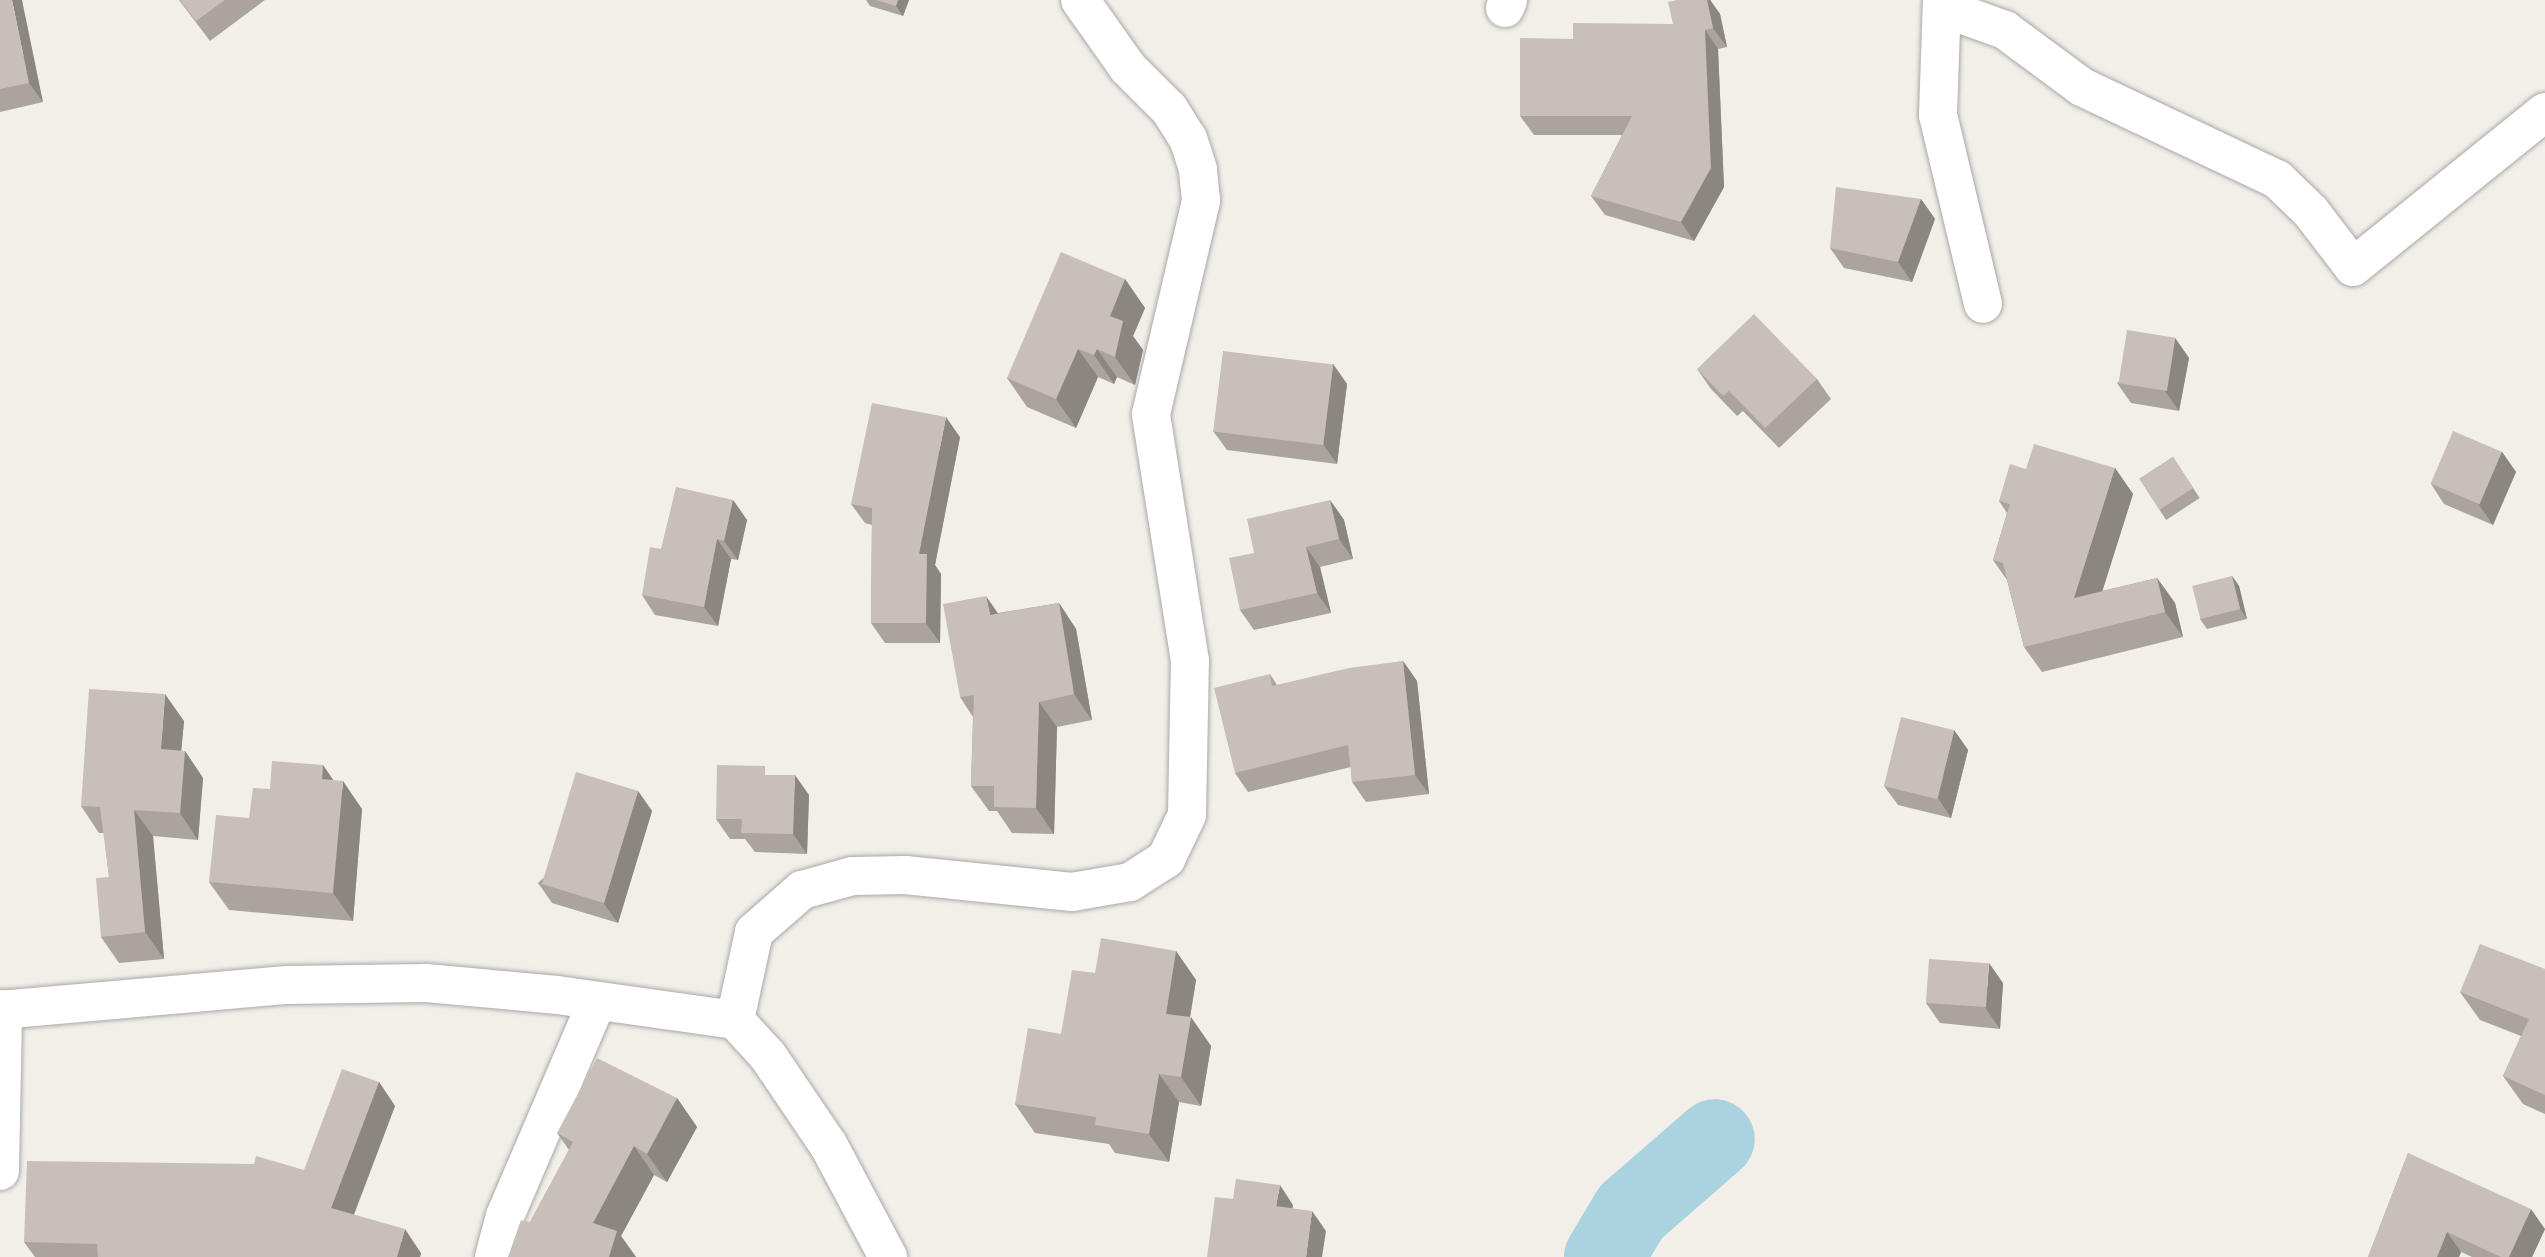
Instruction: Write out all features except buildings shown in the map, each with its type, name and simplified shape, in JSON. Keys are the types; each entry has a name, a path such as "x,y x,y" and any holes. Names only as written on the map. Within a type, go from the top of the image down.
{"street":[{"path":"735,1020 754,932 802,890 853,876 905,875 1072,892 1130,882 1166,859 1187,815 1190,661 1151,414 1201,200 1198,169 1188,139 1168,108 1128,68 1080,0"},
{"path":"1983,304 1938,115 1943,4 2005,30 2082,86 2277,179 2311,212 2353,267 2545,112"},
{"path":"0,1171 1,1010 287,985 426,982 735,1020 768,1056 829,1146 888,1257"},
{"path":"494,1257 505,1216 598,1001"}],"waterway":[{"path":"1604,1257 1631,1212 1715,1139"}]}
